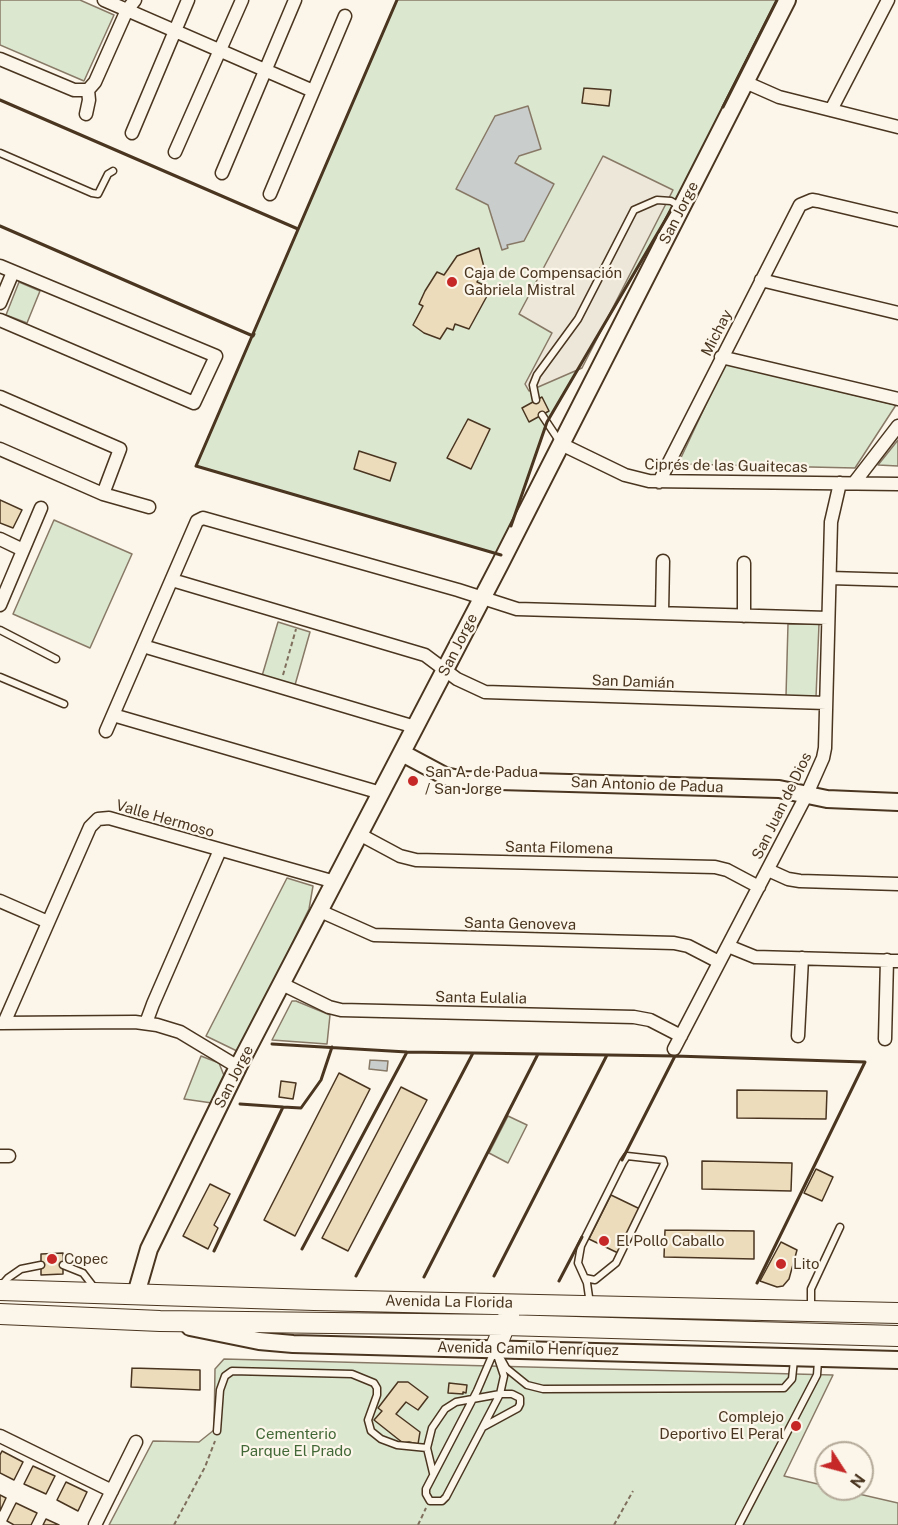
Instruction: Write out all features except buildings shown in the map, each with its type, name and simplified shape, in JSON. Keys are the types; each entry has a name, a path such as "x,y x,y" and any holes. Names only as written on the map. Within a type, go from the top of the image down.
{"main road":[{"name":"Avenida La Florida","path":"0,1290 898,1313"},
{"path":"495,1348 510,1313 536,1304"},
{"name":"Avenida Camilo Henríquez","path":"0,1314 160,1321 504,1325 898,1336"}],"street":[{"path":"104,0 131,5 175,31 313,91"},
{"path":"132,133 188,0"},
{"path":"175,152 242,0"},
{"path":"222,173 295,0"},
{"name":"San Jorge","path":"136,1294 149,1249 238,1067 446,669 787,0"},
{"path":"831,110 888,0"},
{"path":"86,114 89,105 88,90 95,82 131,5"},
{"path":"270,194 345,16"},
{"path":"0,59 74,90 88,90"},
{"path":"745,82 779,97 898,127"},
{"name":"Michay","path":"659,482 796,210 805,202 818,201 898,220"},
{"path":"0,266 216,356 194,403 0,320"},
{"path":"0,303 13,272"},
{"path":"760,280 898,312"},
{"path":"721,357 898,399"},
{"path":"0,397 120,449 103,494"},
{"path":"854,483 898,426"},
{"name":"Ciprés de las Guaitecas","path":"561,444 626,475 659,482 898,484"},
{"path":"0,449 103,494 149,507"},
{"name":"San Juan de Dios","path":"674,1049 807,794 824,753 831,522 840,483"},
{"path":"0,605 41,508"},
{"path":"106,731 200,518 483,597 517,609 828,618"},
{"path":"0,539 23,550"},
{"path":"662,613 663,561"},
{"path":"744,563 744,616"},
{"path":"830,578 898,580"},
{"name":"San Damián","path":"172,580 425,655 474,688 491,694 826,702"},
{"path":"143,646 415,727"},
{"path":"113,715 381,794"},
{"name":"San Antonio de Padua","path":"402,753 445,776 464,780 779,789 846,800 898,802"},
{"name":"Valle Hermoso","path":"2,1023 90,827 98,819 109,818 334,882"},
{"name":"Santa Filomena","path":"359,834 400,856 416,860 715,867 727,870 759,887"},
{"path":"146,1023 220,850"},
{"path":"768,870 782,877 800,881 898,884"},
{"path":"0,901 48,922"},
{"name":"Santa Genoveva","path":"320,911 364,931 380,935 674,943 688,946 719,962"},
{"path":"728,946 755,957 892,961 885,1039"},
{"path":"798,1036 802,958"},
{"name":"Santa Eulalia","path":"282,984 329,1007 341,1010 634,1017 650,1020 681,1036"},
{"path":"2,1023 146,1023 180,1032 238,1067"},
{"name":"Avenida Camilo Henríquez","path":"160,1321 278,1343 898,1360"},
{"path":"0,1436 112,1491"},
{"path":"95,1525 136,1442"}],"lane":[{"path":"0,153 98,194 108,174 113,171"},
{"path":"536,400 533,385 537,375 578,319 634,210 657,200 671,201 682,207"},
{"path":"542,415 561,444"},
{"path":"0,630 56,659"},
{"path":"0,677 64,704"},
{"path":"585,1278 596,1280 616,1263 664,1164 663,1160 627,1156 622,1162 581,1245 578,1263 587,1283 590,1305"},
{"path":"811,1311 811,1289 840,1227"},
{"path":"0,1290 14,1273 27,1267 41,1265"},
{"path":"63,1265 83,1273 98,1293"},
{"path":"495,1348 506,1368 527,1385 543,1389 784,1388 792,1379 794,1356"},
{"path":"495,1348 504,1376 500,1394 446,1497 442,1501 430,1501 426,1489 481,1383 495,1348"},
{"path":"739,1525 817,1376 818,1357"},
{"path":"218,1431 220,1389 225,1376 232,1371 352,1374 374,1383 377,1388 377,1395 368,1420 371,1431 398,1445 427,1448"},
{"path":"433,1474 427,1448 432,1428 445,1409 456,1402 472,1398 512,1394 520,1398 518,1408 483,1427"}],"path":[{"path":"279,687 300,618"},
{"path":"174,1525 210,1456 218,1431"},
{"path":"614,1525 633,1491"},
{"path":"418,1525 430,1501"}],"green space":[{"path":"0,0 80,0 114,15 84,81 0,45"},
{"name":"Caja de Compensación Gabriela Mistral","path":"397,0 777,0 675,204 547,422 501,555 196,466"},
{"path":"19,282 40,291 27,323 6,315"},
{"path":"725,364 896,405 855,468 678,464"},
{"path":"898,440 898,466 878,465"},
{"path":"54,520 132,554 90,648 13,614"},
{"path":"278,622 310,632 295,685 262,676"},
{"path":"788,624 819,624 816,697 786,696"},
{"path":"287,878 313,886 309,909 239,1052 206,1036"},
{"path":"292,1001 330,1015 327,1044 272,1040"},
{"path":"201,1056 219,1063 225,1078 212,1103 184,1099"},
{"path":"508,1116 527,1125 508,1163 489,1153"},
{"name":"Cementerio Parque El Prado","path":"224,1359 833,1375 784,1476 814,1483 814,1501 874,1501 874,1497 898,1503 898,1525 109,1525 153,1441 199,1442 214,1430 215,1369"}],"shaded area":[{"name":"Caja de Compensación Gabriela Mistral","path":"528,106 541,149 519,156 515,163 554,184 524,241 507,245 508,248 502,250 488,205 456,189 495,116"},
{"name":"Caja de Compensación Gabriela Mistral","path":"603,156 673,190 582,368 529,391 525,384 552,333 519,314"},
{"path":"370,1060 388,1061 387,1071 369,1069"}],"wall":[{"path":"397,0 196,466 501,555"},
{"path":"723,107 777,0"},
{"path":"0,100 298,229"},
{"path":"511,526 547,422 670,212"},
{"path":"0,226 253,336 254,334"},
{"path":"272,1044 407,1052 675,1056 865,1062 757,1283"},
{"path":"214,1251 283,1107 301,1108 321,1080 332,1047"},
{"path":"302,1249 407,1052"},
{"path":"356,1276 473,1053"},
{"path":"424,1277 538,1054"},
{"path":"494,1276 607,1055"},
{"path":"622,1160 675,1056"},
{"path":"240,1104 283,1107"},
{"path":"559,1281 582,1237"}],"place":[{"name":"Caja de Compensación Gabriela Mistral","path":"452,282"},
{"name":"San A. de Padua / San Jorge","path":"413,781"},
{"name":"El Pollo Caballo","path":"604,1241"},
{"name":"Copec","path":"52,1259"},
{"name":"Lito","path":"781,1264"},
{"name":"Complejo Deportivo El Peral","path":"796,1426"}]}
